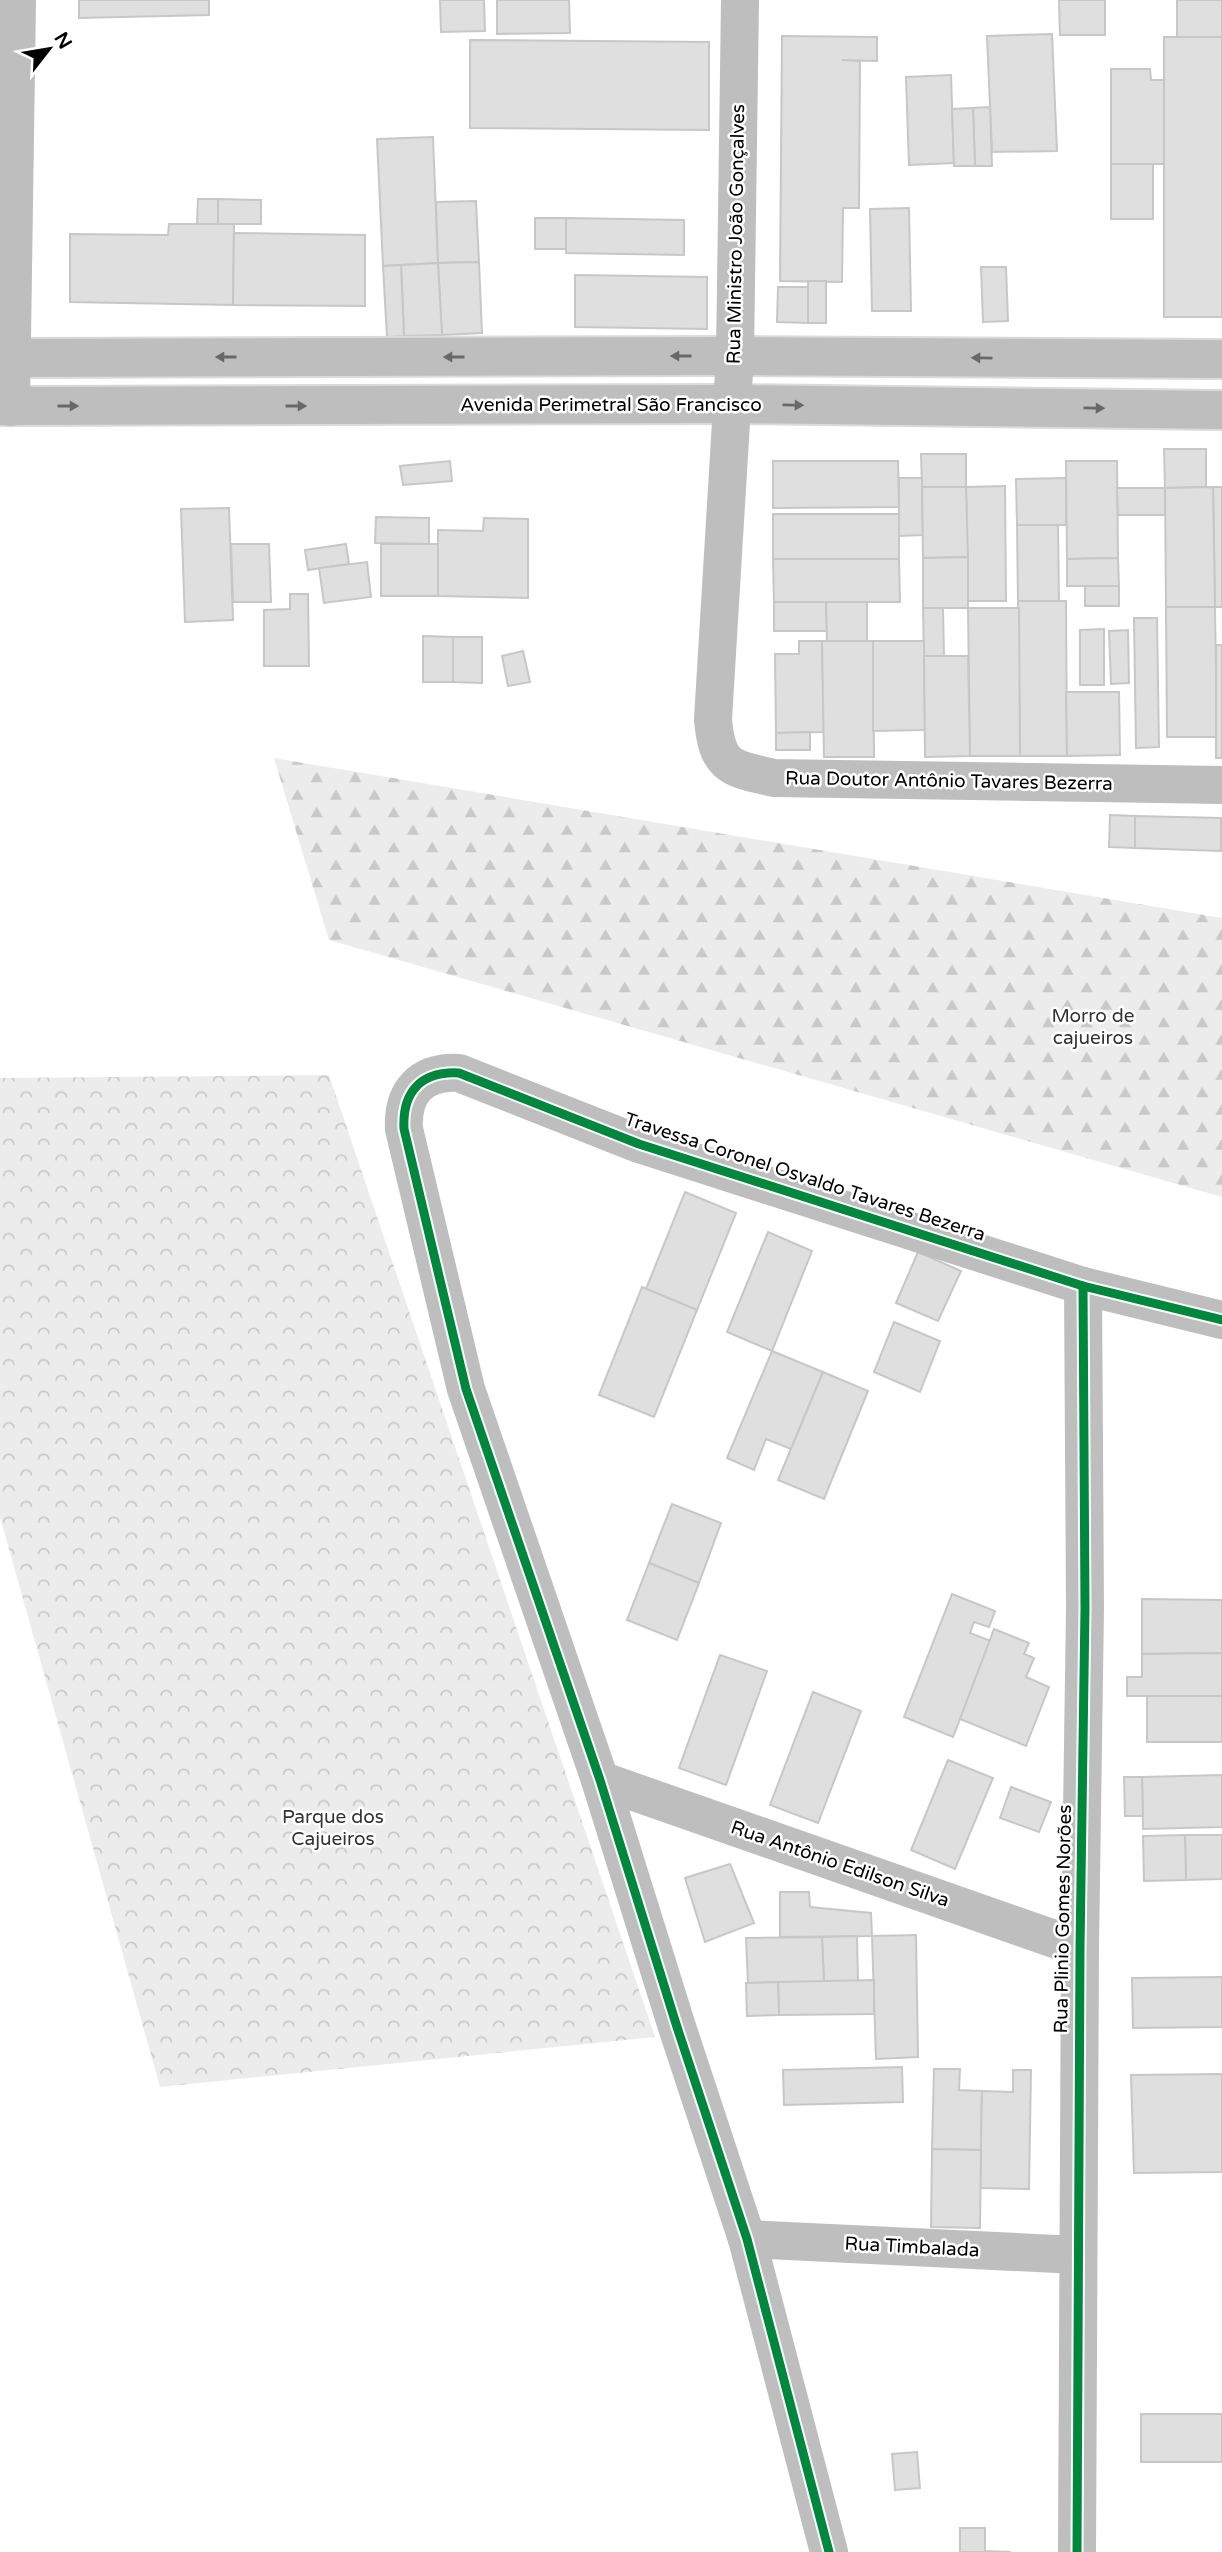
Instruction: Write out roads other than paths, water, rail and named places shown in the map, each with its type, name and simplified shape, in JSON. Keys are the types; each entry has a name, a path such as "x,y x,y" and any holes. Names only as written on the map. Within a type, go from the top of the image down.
{"street":[{"path":"5,407 18,0"},
{"name":"Rua Ministro João Gonçalves","path":"713,719 735,356 740,0"},
{"path":"6,358 735,356 1222,359"},
{"path":"1038,407 1043,359"},
{"name":"Avenida Perimetral São Francisco","path":"5,407 732,404 1222,410"},
{"name":"Rua Doutor Antônio Tavares Bezerra","path":"713,719 715,743 723,759 735,768 774,778 1222,785"},
{"name":"Travessa Coronel Osvaldo Tavares Bezerra","path":"600,1780 466,1389 404,1129 403,1115 407,1100 424,1080 444,1072 459,1073 639,1144 1083,1286 1222,1320"},
{"name":"Rua Plinio Gomes Norões","path":"1077,2552 1077,2255 1085,1608 1083,1286"},
{"path":"600,1780 747,2239 829,2552"},
{"name":"Rua Antônio Edilson Silva","path":"600,1780 1080,1948"},
{"name":"Rua Timbalada","path":"747,2239 1077,2255"}],"park label":[{"name":"Morro de cajueiros","path":"1093,1027"},
{"name":"Parque dos Cajueiros","path":"333,1828"}]}
